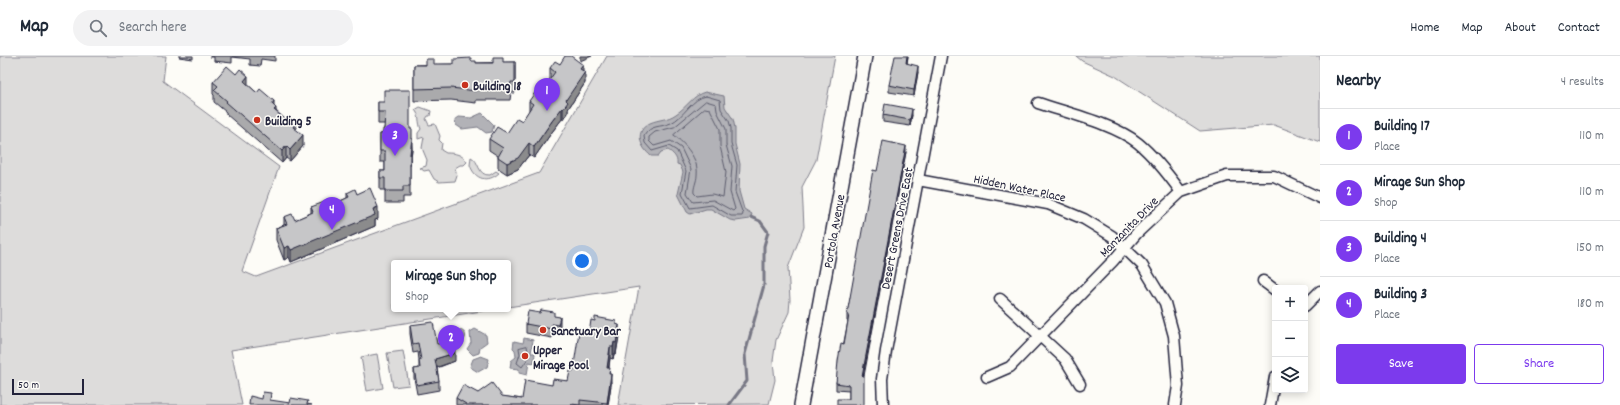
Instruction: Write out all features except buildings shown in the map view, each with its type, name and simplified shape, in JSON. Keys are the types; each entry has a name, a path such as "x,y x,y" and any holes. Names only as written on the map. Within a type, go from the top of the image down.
{"main road":[{"name":"Portola Avenue","path":"801,405 865,56"}],"street":[{"name":"Desert Greens Drive East","path":"883,405 882,379 886,351 941,56"},
{"path":"1038,102 1114,130 1137,142 1162,166 1181,192"},
{"name":"Manzanita Drive","path":"987,377 1010,367 1151,219 1181,192 1226,176 1274,176 1320,198"},
{"name":"Hidden Water Place","path":"918,180 1048,204 1070,212 1101,228 1124,248 1142,265 1165,303 1174,336 1178,386 1175,405"},
{"path":"1263,281 1272,288"},
{"path":"1308,303 1320,291"},
{"path":"1000,299 1065,360 1080,384"},
{"path":"1270,405 1272,393"}],"shaded area":[{"path":"0,56 166,56 163,81 279,167 242,271 256,277 539,173 607,56 835,56 816,160 802,187 804,227 788,268 790,300 789,312 776,340 773,361 775,380 769,404 618,405 639,287 511,307 511,260 391,260 391,312 476,312 231,350 242,405 0,405"},
{"path":"1076,56 1320,56 1320,142 1274,125 1200,131 1115,76 1082,61"},
{"path":"420,107 431,111 430,116 426,119 429,125 435,124 440,136 439,140 442,143 441,150 446,153 461,156 467,162 464,165 460,165 455,168 457,175 455,181 439,182 434,179 429,170 424,171 420,168 426,166 427,160 422,148 424,137 418,139 418,133 421,129 418,114 415,110"},
{"path":"471,157 474,159 481,171 486,175 490,175 496,171 499,173 486,179 478,177 470,165"},
{"path":"403,351 409,385 393,387 387,353"},
{"path":"377,354 383,388 367,391 361,357"}],"water":[{"path":"705,92 724,96 725,107 733,119 735,128 735,144 740,164 739,191 744,209 752,214 750,219 736,221 730,220 711,209 690,214 687,212 678,194 683,172 680,165 677,164 675,156 668,150 661,152 658,156 651,156 644,148 640,139 640,135 645,126 673,116 693,98"},
{"path":"482,113 494,125 492,132 486,133 478,127 462,129 456,125 455,120 459,117 471,118"},
{"path":"475,329 486,335 487,342 480,347 479,353 473,355 467,349 471,343 470,332"},
{"path":"458,331 462,331 464,332 464,340 458,341 455,338 455,334"},
{"name":"Upper Mirage Pool","path":"524,338 533,340 531,353 535,353 534,363 529,362 527,375 519,373 519,369 510,368 511,361 516,357 515,350 513,348 514,341 523,343"},
{"path":"481,356 489,359 487,367 478,372 470,367 473,359"}],"waterway":[{"path":"729,405 747,381 745,354 764,285 764,246 768,232 760,221 751,217"}],"place":[{"name":"Building 18","path":"465,85"},
{"name":"Building 17","path":"547,111"},
{"name":"Building 5","path":"257,120"},
{"name":"Building 4","path":"395,156"},
{"name":"Building 3","path":"332,230"},
{"name":"Sanctuary Bar","path":"543,330"},
{"name":"Upper Mirage Pool","path":"525,356"},
{"name":"Mirage Sun Shop","path":"451,358"}]}
